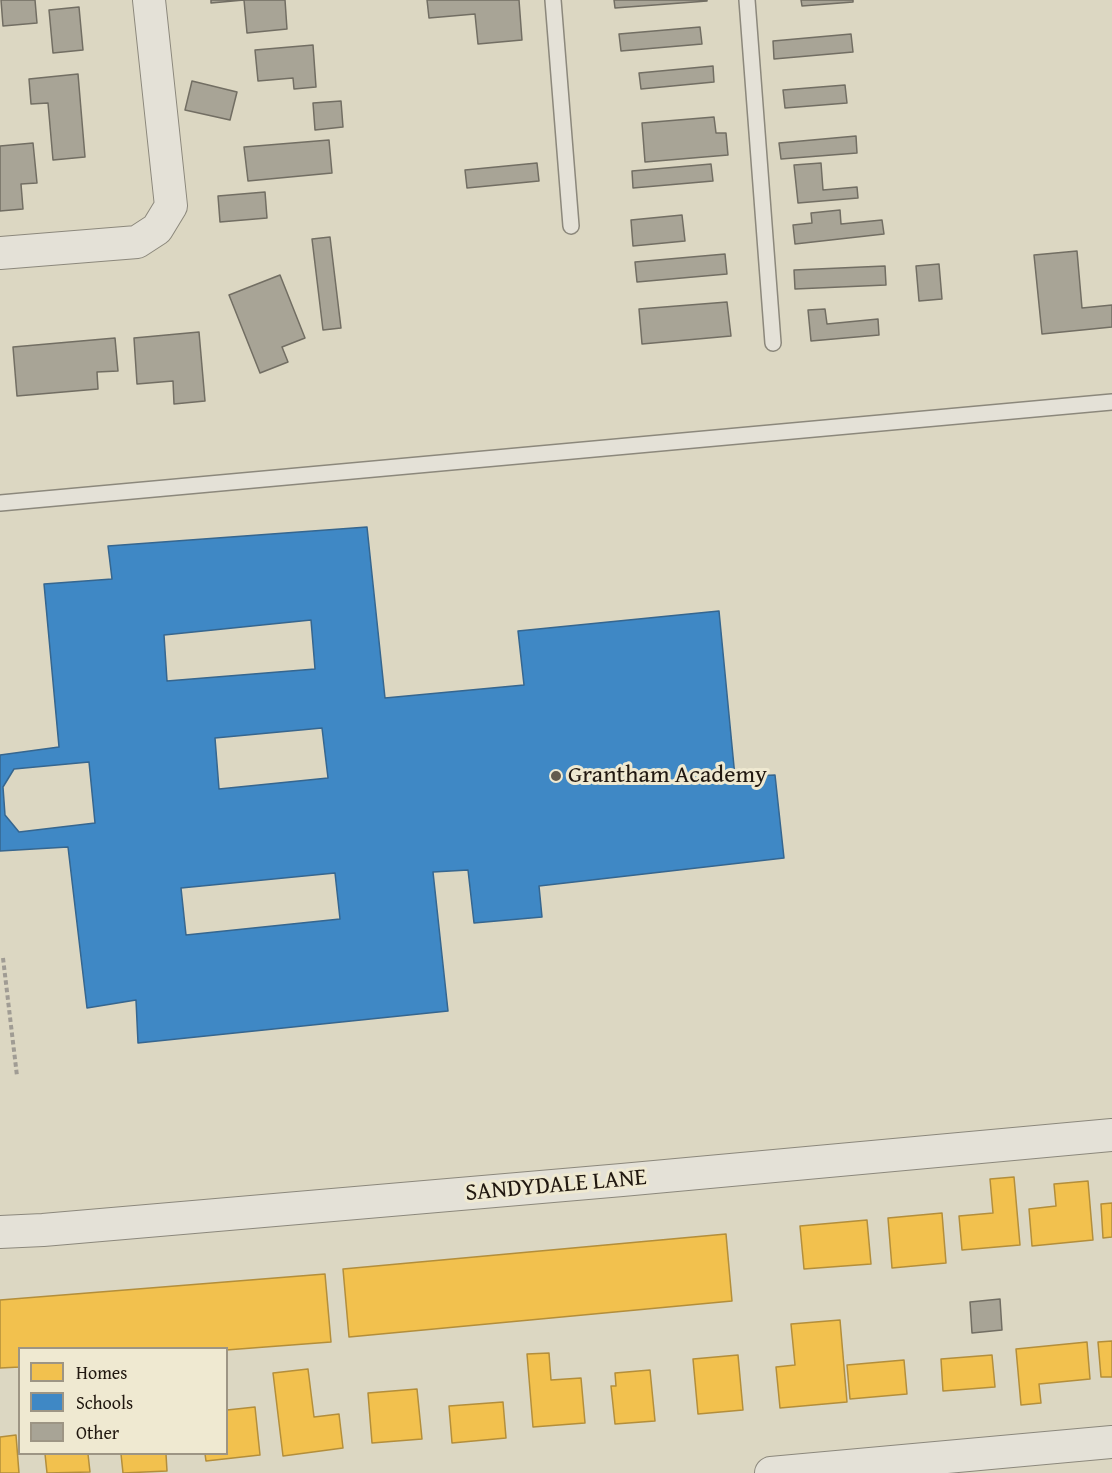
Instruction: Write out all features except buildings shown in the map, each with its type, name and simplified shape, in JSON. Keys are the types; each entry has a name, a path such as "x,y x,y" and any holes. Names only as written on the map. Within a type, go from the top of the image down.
{"street":[{"path":"0,253 137,242 157,229 171,206 149,0"},
{"name":"SANDYDALE LANE","path":"0,1232 622,1180 1112,1135"},
{"path":"771,1473 1112,1442"}],"lane":[{"path":"553,0 571,226"},
{"path":"747,0 773,343"},
{"path":"0,503 1112,402"}],"path":[{"path":"3,958 17,1076"}],"place":[{"name":"Grantham Academy","path":"556,776"}]}
